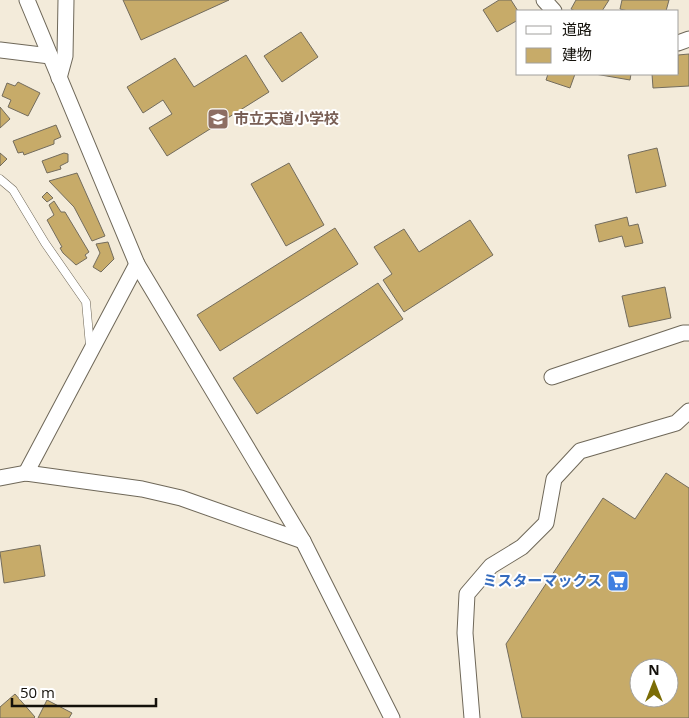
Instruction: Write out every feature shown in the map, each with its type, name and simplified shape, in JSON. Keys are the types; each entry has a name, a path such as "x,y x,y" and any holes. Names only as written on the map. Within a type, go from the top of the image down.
{"street":[{"path":"27,0 138,264 303,541 392,718"},
{"path":"59,78 65,56 66,0"},
{"path":"544,0 553,10"},
{"path":"0,50 50,56"},
{"path":"26,473 138,264"},
{"path":"552,377 683,333 689,333"},
{"path":"472,718 465,633 467,594 491,566 522,547 546,523 554,479 580,451 676,423 689,411"},
{"path":"0,478 26,473 142,490 181,498 303,541"}],"lane":[{"path":"0,179 13,190 44,244 86,302 91,351"}],"building":[{"path":"123,0 229,0 141,40"},
{"path":"499,0 511,0 517,10 516,21 497,32 483,10"},
{"path":"576,0 609,0 603,10 571,9"},
{"path":"622,0 669,0 666,10 620,9"},
{"path":"301,32 318,57 282,82 264,56"},
{"path":"689,54 689,86 653,88 652,75 679,75 679,55"},
{"path":"246,55 269,92 167,156 149,128 172,114 163,100 143,113 127,87 175,58 194,87"},
{"path":"548,75 575,75 570,88 546,80"},
{"path":"601,75 631,75 630,80"},
{"path":"18,82 40,93 28,116 8,107 11,100 2,96 7,83 15,86"},
{"path":"0,107 10,119 0,128"},
{"path":"56,125 61,137 54,140 54,144 24,155 23,152 18,153 13,141"},
{"path":"657,148 666,186 636,193 628,155"},
{"path":"0,153 7,159 0,166"},
{"path":"64,153 68,154 68,162 60,166 61,169 47,173 42,161"},
{"path":"289,163 324,225 286,246 251,184"},
{"path":"77,173 105,236 92,241 74,207 49,181"},
{"path":"47,192 53,198 47,202 42,197"},
{"path":"54,201 61,212 65,212 89,252 85,255 87,258 76,265 63,253 60,248 62,247 47,220 54,215 49,205"},
{"path":"627,217 629,226 638,224 643,243 625,247 622,236 599,242 595,225"},
{"path":"470,220 493,255 404,312 383,280 392,274 374,247 404,229 419,252"},
{"path":"335,228 358,264 220,351 197,315"},
{"path":"108,242 114,259 101,272 93,267 100,253 96,244"},
{"path":"378,283 403,319 257,414 233,378"},
{"path":"665,287 671,318 629,327 622,296"},
{"name":"ミスターマックス","path":"666,473 689,488 689,718 522,718 506,644 603,498 635,519"},
{"path":"40,545 45,576 4,583 0,552"},
{"path":"15,694 34,718 0,718 0,707"},
{"path":"47,700 72,713 69,718 38,718"}],"place":[{"name":"市立天道小学校","path":"218,119"},
{"name":"ミスターマックス","path":"618,581"}]}
